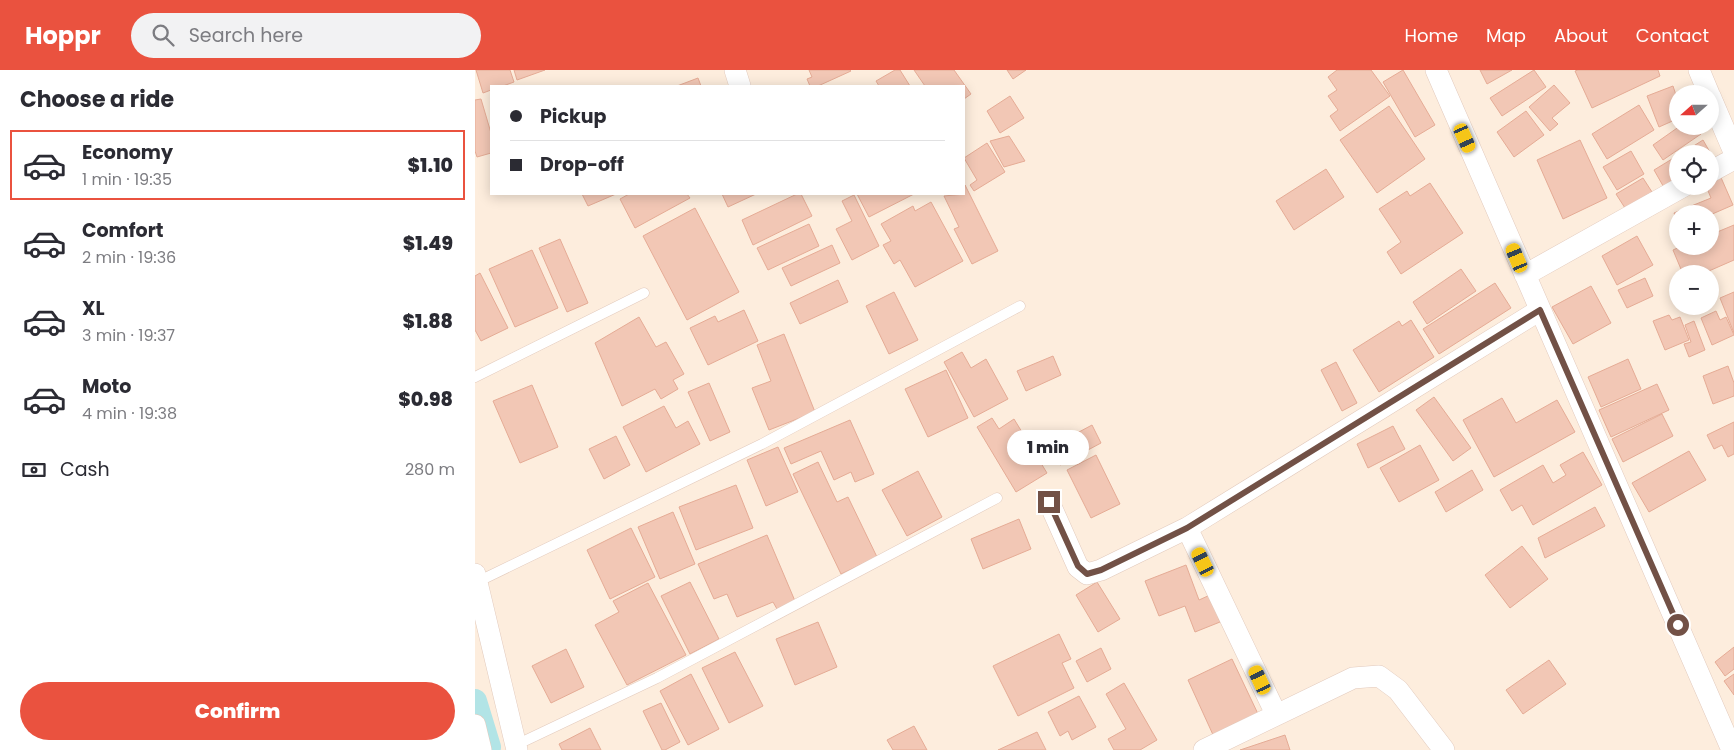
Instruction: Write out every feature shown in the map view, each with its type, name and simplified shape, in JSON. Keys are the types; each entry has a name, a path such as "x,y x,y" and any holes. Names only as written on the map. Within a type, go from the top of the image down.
{"street":[{"path":"735,70 740,85"},
{"path":"1436,70 1732,750"},
{"path":"1699,70 1705,85"},
{"path":"1719,118 1734,152"},
{"path":"1719,167 1734,159"},
{"path":"1525,275 1669,194"},
{"path":"1049,502 1078,566 1087,574 1101,570 1187,528 1540,310"},
{"path":"1187,528 1276,714"},
{"path":"476,578 516,748"},
{"path":"1204,750 1353,678 1379,676 1398,690 1444,750"},
{"path":"475,725 481,750"}],"lane":[{"path":"475,377 645,293"},
{"path":"476,578 762,444 1020,306"},
{"path":"516,748 785,613 873,563 997,498"}],"building":[{"path":"476,70 510,70 514,82 506,85 490,85 490,90 483,93"},
{"path":"514,70 545,70 517,80"},
{"path":"809,70 851,71 820,85 810,85 807,79 812,77"},
{"path":"895,70 900,70 909,85 878,85 876,81"},
{"path":"914,70 954,70 965,85 924,85"},
{"path":"1007,70 1026,70 1013,79"},
{"path":"1337,70 1371,70 1390,96 1340,131 1330,116 1338,110 1328,96 1337,90 1328,77"},
{"path":"1403,70 1435,125 1415,137 1383,82"},
{"path":"1480,70 1512,70 1487,84"},
{"path":"1534,70 1546,87 1502,116 1490,98"},
{"path":"1658,70 1660,76 1592,108 1575,71"},
{"path":"698,78 701,85 680,85"},
{"path":"1554,85 1570,103 1552,118 1558,124 1550,131 1529,107"},
{"path":"965,86 971,94 965,98"},
{"path":"1669,88 1669,123 1659,127 1647,96"},
{"path":"1010,96 1024,118 1000,133 987,111"},
{"path":"481,99 490,130 490,153 477,157 475,151 475,100"},
{"path":"1639,105 1654,130 1607,159 1592,134"},
{"path":"1389,106 1425,159 1377,193 1340,140"},
{"path":"1526,111 1544,135 1514,157 1497,132"},
{"path":"1669,134 1700,135 1685,145 1669,145 1669,156 1663,160 1653,145"},
{"path":"1009,136 1025,161 1004,167 990,141"},
{"path":"1580,140 1607,198 1563,219 1537,160"},
{"path":"1703,140 1706,145 1695,145"},
{"path":"987,143 1005,172 974,191 970,185 977,180 965,157"},
{"path":"1631,151 1644,174 1617,190 1603,167"},
{"path":"1669,161 1669,189 1666,191 1654,170"},
{"path":"1326,169 1344,197 1294,230 1276,201"},
{"path":"1719,173 1733,205 1719,211 1719,205 1694,205 1711,198 1710,195 1719,195"},
{"path":"1643,178 1652,192 1625,208 1616,194"},
{"path":"1430,183 1463,233 1401,274 1387,252 1401,242 1379,209 1407,191 1410,196"},
{"path":"965,185 998,251 972,264 954,229 959,227 944,196 965,195"},
{"path":"582,195 614,195 588,206"},
{"path":"627,195 688,195 690,198 635,228 620,199"},
{"path":"722,195 754,195 728,207"},
{"path":"795,195 802,195 812,216 753,245 742,220"},
{"path":"854,195 879,246 852,260 836,229 852,221 842,201"},
{"path":"858,195 912,195 869,217"},
{"path":"931,202 963,261 915,287 900,260 894,264 883,245 891,241 881,224 913,206 915,211"},
{"path":"695,208 739,292 687,320 643,236"},
{"path":"809,224 819,246 768,270 757,248"},
{"path":"1734,225 1734,260 1719,267 1719,265 1679,265 1675,255 1719,255 1719,231"},
{"path":"1637,236 1653,265 1617,285 1602,256"},
{"path":"560,239 588,303 567,312 539,248"},
{"path":"832,245 840,263 791,286 782,268"},
{"path":"532,250 558,308 515,327 489,269"},
{"path":"1461,269 1476,291 1427,324 1413,302"},
{"path":"480,273 508,328 481,341 475,330 475,276"},
{"path":"1645,278 1653,296 1627,308 1618,290"},
{"path":"838,280 848,302 800,324 790,303"},
{"path":"1495,283 1511,308 1439,354 1423,329"},
{"path":"1591,286 1611,323 1573,344 1552,307"},
{"path":"894,292 918,340 889,354 866,306"},
{"path":"1734,292 1734,333 1720,298"},
{"path":"744,310 758,341 708,365 690,328 715,316 718,322"},
{"path":"1669,315 1672,320 1680,317 1689,340 1665,350 1653,321"},
{"path":"1707,315 1718,315 1720,320 1726,317 1734,335 1712,345 1701,318"},
{"path":"639,317 656,347 666,342 684,374 673,380 678,389 661,399 655,389 622,406 595,343"},
{"path":"1411,320 1434,357 1379,392 1353,350 1399,321 1402,326"},
{"path":"1694,321 1705,350 1689,357 1684,344 1691,342 1685,325"},
{"path":"784,334 815,412 769,430 752,388 771,381 757,345"},
{"path":"962,352 971,368 986,359 1008,399 974,417 944,362"},
{"path":"1053,356 1061,375 1026,391 1017,371"},
{"path":"1628,359 1641,389 1601,407 1588,377"},
{"path":"1336,362 1357,403 1342,411 1321,370"},
{"path":"1728,366 1734,383 1734,396 1713,404 1703,376"},
{"path":"946,370 968,418 928,437 905,389"},
{"path":"709,383 730,432 710,441 688,392"},
{"path":"1657,384 1669,410 1611,437 1599,410"},
{"path":"532,385 558,447 520,463 493,401"},
{"path":"1434,397 1471,448 1453,461 1416,410"},
{"path":"1502,398 1516,423 1557,400 1575,432 1494,477 1463,420"},
{"path":"664,406 676,428 688,421 700,444 646,472 623,427"},
{"path":"1662,414 1673,436 1623,462 1612,439"},
{"path":"992,418 999,429 1014,419 1047,473 1016,492 977,427"},
{"path":"850,420 874,474 855,482 851,472 834,480 821,451 791,464 784,448"},
{"path":"1734,422 1734,454 1728,457 1722,445 1714,449 1707,435"},
{"path":"1092,425 1101,443 1060,465 1051,447"},
{"path":"1393,426 1405,449 1368,468 1357,444"},
{"path":"616,436 630,465 604,479 589,449"},
{"path":"1420,445 1439,480 1399,502 1380,468"},
{"path":"778,447 798,492 766,506 747,460"},
{"path":"1689,451 1706,480 1649,512 1632,483"},
{"path":"1583,452 1602,485 1533,525 1522,505 1512,511 1500,490 1543,465 1553,483 1566,475 1560,465"},
{"path":"1096,455 1120,504 1091,518 1067,470"},
{"path":"818,462 837,502 848,497 877,557 841,574 793,474"},
{"path":"1472,470 1483,490 1446,512 1435,492"},
{"path":"918,471 942,517 907,536 882,490"},
{"path":"736,485 753,528 696,550 679,507"},
{"path":"1595,507 1605,526 1545,558 1538,538"},
{"path":"673,512 695,564 660,579 638,527"},
{"path":"1019,519 1031,549 983,569 971,539"},
{"path":"631,528 655,577 610,599 587,550"},
{"path":"767,535 795,601 777,609 773,602 737,617 727,594 714,599 698,564"},
{"path":"1522,546 1548,579 1510,608 1485,575"},
{"path":"1186,565 1199,600 1210,595 1220,622 1195,632 1185,606 1159,616 1145,581"},
{"path":"690,582 719,639 690,654 661,596"},
{"path":"1097,582 1120,619 1098,632 1076,595"},
{"path":"648,583 686,655 627,685 595,625 619,612 613,601"},
{"path":"818,622 837,667 795,685 776,639"},
{"path":"1059,634 1071,659 1062,663 1074,688 1018,716 993,666"},
{"path":"1734,647 1734,669 1725,676 1715,662"},
{"path":"1101,648 1111,669 1087,682 1076,661"},
{"path":"566,649 584,687 551,703 532,666"},
{"path":"735,652 763,706 729,723 702,668"},
{"path":"1232,659 1259,716 1214,737 1188,680"},
{"path":"1549,660 1566,684 1523,714 1506,690"},
{"path":"691,674 719,729 688,745 660,691"},
{"path":"1734,674 1734,695 1724,681"},
{"path":"1124,683 1157,740 1140,750 1114,750 1108,739 1126,729 1106,694"},
{"path":"1079,696 1096,727 1072,740 1068,731 1060,736 1048,712"},
{"path":"661,703 680,742 665,750 662,750 643,711"},
{"path":"914,726 927,750 893,750 887,740"},
{"path":"590,728 601,750 562,750 559,744"},
{"path":"1037,732 1046,750 998,750"},
{"path":"1285,735 1290,750 1240,750"}],"waterway":[{"path":"475,701 489,747"}],"route":[{"path":"1049,502 1078,566 1087,574 1101,570 1187,528 1540,310 1678,625"}]}
